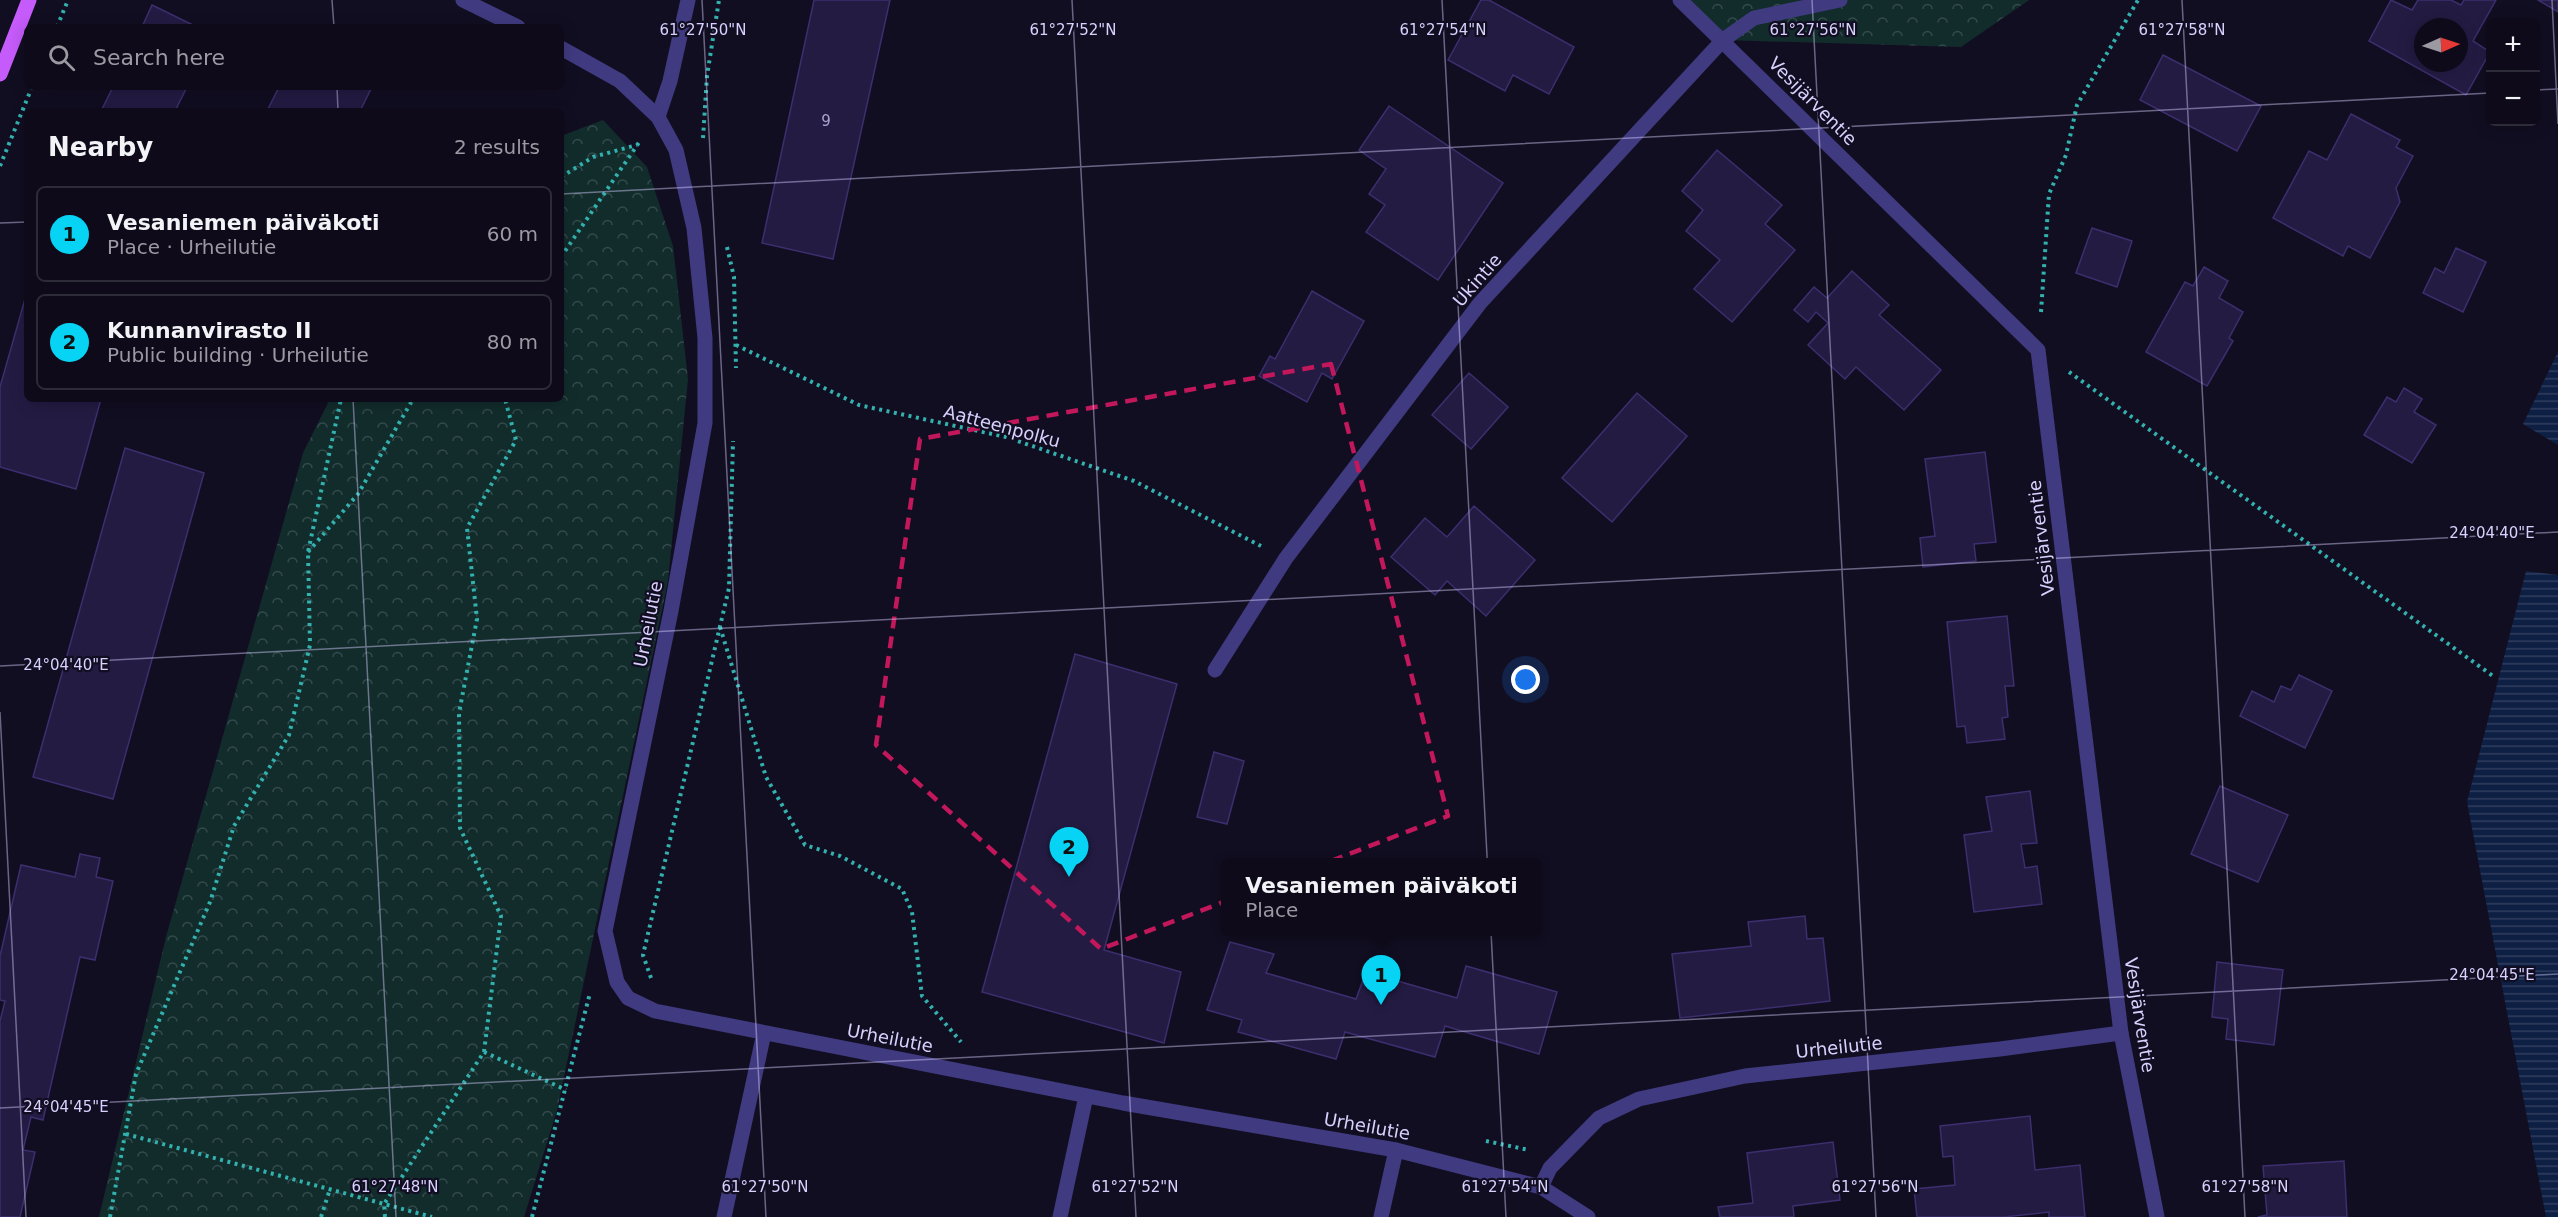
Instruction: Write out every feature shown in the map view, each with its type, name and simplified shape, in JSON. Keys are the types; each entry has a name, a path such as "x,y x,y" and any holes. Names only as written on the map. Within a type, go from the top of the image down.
{"main road":[{"path":"0,74 29,0"}],"street":[{"path":"463,0 513,24"},
{"path":"658,117 670,81 688,0"},
{"name":"Vesijärventie","path":"1680,0 2038,350 2121,1033 2157,1217"},
{"name":"Ukintie","path":"1215,670 1286,558 1480,303 1723,40 1754,18 1840,0"},
{"name":"Urheilutie","path":"564,50 620,81 658,117 676,150 694,228 705,338 705,423 671,611 605,931 617,982 628,998 655,1011 1086,1096 1396,1150 1541,1186 1550,1168 1599,1118 1639,1099 1745,1076 2000,1049 2121,1033"},
{"path":"724,1217 764,1033"},
{"path":"1060,1217 1086,1096"},
{"path":"1381,1217 1396,1150"},
{"path":"1541,1186 1588,1217"}],"path":[{"path":"58,24 68,0"},
{"path":"702,147 707,76 719,0"},
{"path":"2138,0 2077,105 2066,156 2049,194 2038,350 2493,676"},
{"path":"0,166 31,90"},
{"path":"564,175 593,157 638,145 564,253"},
{"path":"726,243 734,277 736,379"},
{"name":"Aatteenpolku","path":"705,338 737,345 859,405 1006,437 1134,481 1286,558"},
{"path":"110,1217 136,1074 210,902 234,826 289,735 309,645 308,552 340,402"},
{"path":"308,552 358,494 411,402"},
{"path":"385,1217 384,1204 484,1052 501,916 460,828 459,713 477,619 467,528 516,440 506,402"},
{"path":"654,985 643,955 729,588 733,434"},
{"path":"720,627 766,777 805,844 840,856 902,889 912,912 922,996 964,1046"},
{"path":"532,1217 567,1090 591,988"},
{"path":"484,1052 567,1090"},
{"path":"126,1134 432,1217"},
{"path":"1480,1140 1526,1148 1550,1168"},
{"path":"321,1217 330,1189"}],"highlighted area":[{"path":"1331,364 1448,816 1101,949 876,745 920,439"}],"green space":[{"path":"1689,0 2029,0 1961,47 1723,40"},
{"path":"603,120 647,167 673,246 688,379 668,581 557,1110 524,1217 99,1217 166,937 303,453 328,402 564,402 564,135"}],"water":[{"path":"2558,352 2558,445 2523,424"},
{"path":"2526,571 2558,575 2558,1217 2546,1217 2467,802"}],"building":[{"path":"814,0 890,0 833,259 762,243"},
{"path":"1481,0 1489,0 1574,47 1549,94 1513,75 1505,91 1448,60"},
{"path":"2391,0 2412,10 2418,0 2451,0 2461,5 2464,0 2496,0 2473,41 2486,49 2486,59 2466,95 2425,72 2468,72 2468,18 2414,18 2414,66 2369,41"},
{"path":"2538,0 2558,0 2558,12"},
{"path":"152,5 191,24 143,24"},
{"path":"2163,55 2261,106 2237,151 2140,100"},
{"path":"112,90 186,90 176,108 102,108"},
{"path":"278,90 370,90 362,108 268,108"},
{"path":"1389,106 1503,183 1438,280 1366,232 1385,205 1369,194 1386,169 1359,150"},
{"path":"2351,114 2400,140 2396,147 2413,156 2396,188 2400,202 2370,258 2348,246 2343,256 2273,218 2309,151 2327,160"},
{"path":"1717,150 1782,205 1765,224 1795,250 1732,322 1694,289 1720,260 1686,231 1703,210 1682,191"},
{"path":"2092,228 2132,241 2117,287 2076,273"},
{"path":"2456,248 2486,262 2463,312 2423,293 2435,268 2444,273"},
{"path":"2204,267 2228,281 2219,298 2243,312 2229,338 2233,341 2207,386 2146,352 2185,282 2193,286"},
{"path":"1852,271 1889,305 1879,315 1941,370 1904,410 1856,367 1845,379 1808,345 1828,323 1816,312 1808,322 1794,310 1814,287 1827,298"},
{"path":"1312,291 1364,321 1332,379 1322,373 1307,402 1259,376 1270,356 1275,359"},
{"path":"24,303 24,402 100,402 76,489 0,467 0,387"},
{"path":"1469,373 1508,407 1471,449 1432,415"},
{"path":"2404,388 2422,399 2414,412 2436,425 2412,463 2364,435 2387,397 2396,402"},
{"path":"1637,393 1687,436 1612,522 1562,478"},
{"path":"125,448 204,473 113,799 33,777"},
{"path":"1985,452 1996,542 1974,544 1976,561 1923,567 1920,538 1935,536 1925,459"},
{"path":"1474,506 1535,560 1486,616 1447,581 1435,595 1391,557 1425,518 1447,537"},
{"path":"2007,616 2014,686 2005,686 2008,717 2002,718 2005,739 1967,743 1965,726 1957,727 1947,622"},
{"path":"1075,654 1177,684 1104,950 1181,972 1164,1043 982,992"},
{"path":"2299,675 2332,691 2305,748 2240,716 2252,691 2274,702 2281,686 2291,690"},
{"path":"1214,752 1244,761 1227,824 1197,817"},
{"path":"2220,786 2288,815 2258,882 2191,854"},
{"path":"2030,791 2037,843 2021,844 2025,868 2037,866 2042,904 1974,912 1964,835 1992,831 1986,797"},
{"path":"80,854 100,858 96,877 113,881 95,960 80,957 43,1120 31,1117 23,1150 35,1152 20,1217 0,1217 0,1021 5,1001 0,1000 0,956 21,865 75,877"},
{"path":"1805,916 1807,939 1823,938 1830,1001 1680,1018 1672,954 1751,946 1748,922"},
{"path":"1230,942 1274,954 1266,973 1356,999 1366,972 1457,998 1466,966 1557,992 1539,1054 1445,1026 1435,1057 1345,1032 1336,1059 1238,1032 1242,1020 1207,1010"},
{"path":"2217,962 2283,970 2274,1045 2226,1039 2228,1019 2212,1017"},
{"path":"2030,1116 2035,1170 2080,1165 2085,1217 2049,1217 2049,1212 2004,1217 1917,1217 1914,1189 1955,1185 1953,1156 1943,1157 1940,1126"},
{"path":"1833,1142 1840,1200 1793,1206 1794,1217 1720,1217 1718,1207 1753,1203 1747,1153"},
{"path":"2344,1161 2347,1217 2258,1217 2267,1215 2263,1166"}],"place":[{"name":"Kunnanvirasto II","path":"1069,877"},
{"name":"Vesaniemen päiväkoti","path":"1381,1005"}]}
